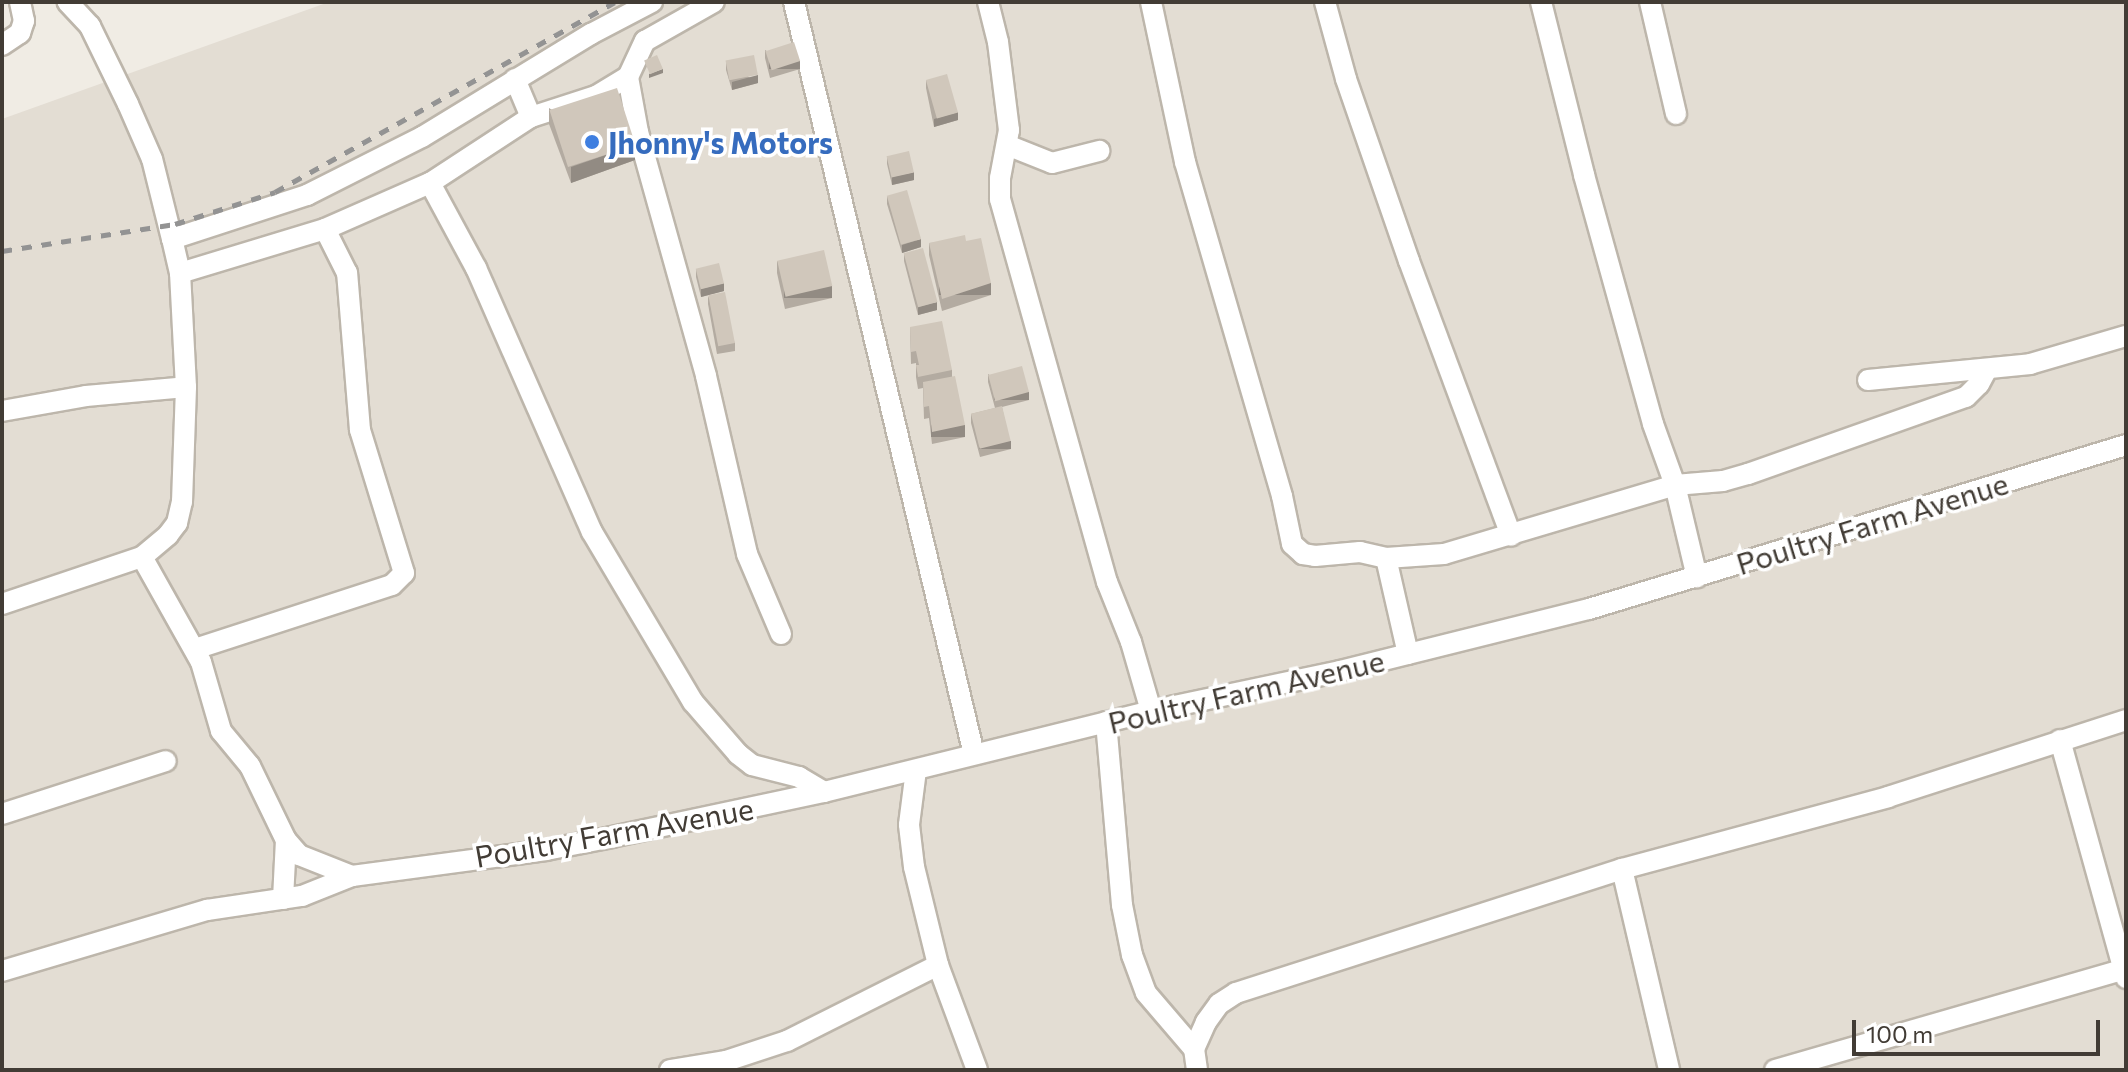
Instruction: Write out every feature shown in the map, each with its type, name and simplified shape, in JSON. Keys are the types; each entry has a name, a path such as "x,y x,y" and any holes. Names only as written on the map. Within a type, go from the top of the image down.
{"street":[{"path":"2,45 20,33 24,9 20,2"},
{"path":"2,604 142,557 177,523 182,502 186,387 180,273 152,159 90,26 68,2"},
{"path":"90,2 90,26"},
{"path":"172,239 307,195 422,137 515,79 654,2 669,27"},
{"path":"180,273 325,229 430,183 531,117 596,96 628,77 645,41 714,2"},
{"path":"794,2 974,754"},
{"path":"988,2 998,42 1006,103 1007,145 1000,178 1000,199 1107,582 1127,632 1151,711"},
{"path":"1151,2 1185,162 1282,496 1292,544 1303,554 1315,556 1360,552 1386,558 1444,554 1675,485 1723,481 1925,414 1966,397 1979,384 1987,369"},
{"path":"1325,2 1346,79 1409,261 1511,536"},
{"path":"1541,2 1637,368 1675,485 1697,577"},
{"path":"1650,2 1676,114"},
{"path":"628,77 638,132 706,376 747,554 781,634"},
{"path":"515,79 531,117"},
{"path":"1007,145 1052,163 1099,151"},
{"path":"430,183 476,268 592,532 684,688 738,754 752,765 799,777 824,792"},
{"path":"195,649 392,585 404,573 360,430 347,273 325,229"},
{"path":"1868,380 2030,364 2126,336"},
{"path":"2,411 86,396 186,387"},
{"name":"Poultry Farm Avenue","path":"352,876 546,850 824,792 1151,711 1408,654 1589,609 2126,445"},
{"path":"142,557 195,649 221,731 250,766 286,840 299,855 352,876"},
{"path":"1386,558 1408,654"},
{"path":"1195,1060 1219,1004 1236,993 1622,869 1888,797 2126,720"},
{"path":"1106,722 1122,905 1132,955 1146,993 1195,1060"},
{"path":"1775,1070 2125,973 2060,740"},
{"path":"2,814 166,761"},
{"path":"916,770 909,825 914,867 938,965 977,1070"},
{"path":"283,899 286,840"},
{"path":"1622,869 1669,1070"},
{"path":"2,971 207,910 283,899 327,888 352,876"},
{"path":"670,1070 726,1061 787,1041 938,965"}],"shaded area":[{"path":"329,2 2126,2 2126,1070 2,1070 2,119"}],"building":[{"path":"794,42 800,61 772,70 765,51"},
{"path":"657,55 663,69 650,74 644,60"},
{"path":"754,55 758,75 729,80 726,61"},
{"path":"947,74 958,112 937,119 926,80"},
{"name":"Jhonny's Motors","path":"617,88 636,145 568,167 549,110"},
{"path":"909,151 914,172 892,178 887,156"},
{"path":"907,190 921,239 901,245 887,196"},
{"path":"965,235 966,241 981,238 991,283 942,299 929,243"},
{"path":"923,248 937,302 918,307 904,253"},
{"path":"824,250 832,286 786,297 777,261"},
{"path":"719,263 724,283 701,289 696,269"},
{"path":"725,292 735,343 718,346 708,295"},
{"path":"942,321 952,370 918,377 916,351 911,352 910,327"},
{"path":"1022,366 1029,392 995,401 988,375"},
{"path":"955,376 965,425 932,432 929,406 924,407 923,382"},
{"path":"1002,406 1011,441 980,449 971,414"}],"railway":[{"path":"2,251 175,224 275,192 615,2"}],"place":[{"name":"Jhonny's Motors","path":"592,142"}]}
